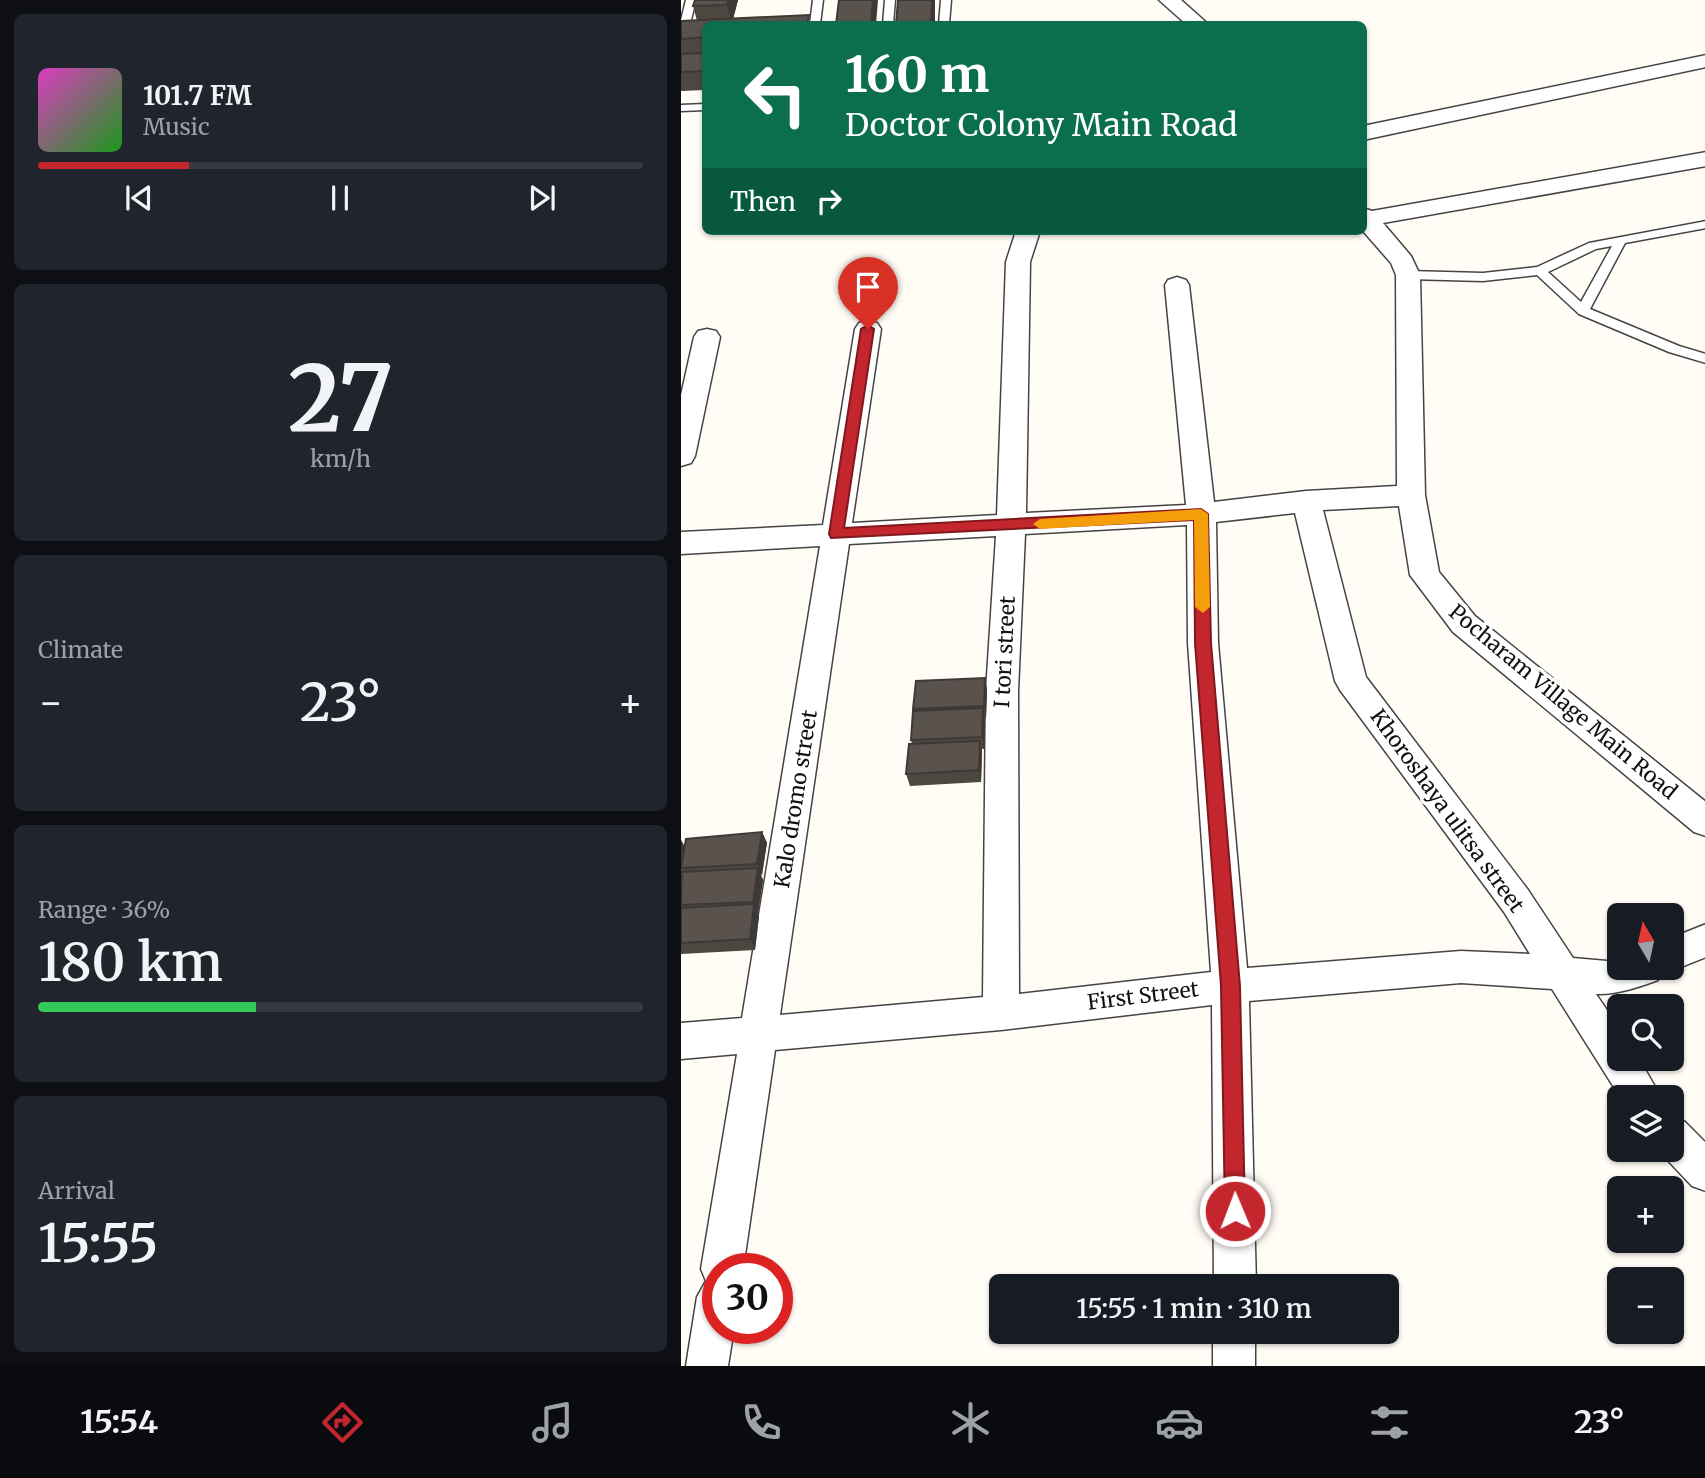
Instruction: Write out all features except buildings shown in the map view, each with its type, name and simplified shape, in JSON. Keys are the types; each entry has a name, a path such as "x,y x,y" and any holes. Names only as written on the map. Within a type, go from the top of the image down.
{"street":[{"path":"1169,0 1194,21"},
{"path":"1367,132 1705,61"},
{"path":"1367,217 1705,159"},
{"path":"1367,219 1402,261 1408,275"},
{"name":"I tori street","path":"1001,1013 1002,703 1011,526 1016,292 1018,262 1027,235"},
{"name":"Pocharam Village Main Road","path":"1408,275 1411,495 1425,575 1464,624 1705,822"},
{"path":"1177,285 1201,514 1203,643 1231,986 1235,1274"},
{"name":"Kalo dromo street","path":"725,1253 868,329"},
{"path":"681,456 707,337"},
{"path":"681,543 1201,514 1306,501 1411,495"},
{"name":"Khoroshaya ulitsa street","path":"1306,501 1351,681 1516,901 1634,1085"},
{"path":"1684,950 1705,940"},
{"name":"First Street","path":"681,1041 1001,1013 1231,986 1461,967 1607,978"},
{"path":"1684,1149 1705,1172"},
{"path":"707,1366 711,1344"},
{"path":"1234,1366 1235,1344"}],"lane":[{"path":"686,36 691,0"},
{"path":"815,21 818,0"},
{"path":"888,21 890,0"},
{"path":"944,21 946,0"},
{"path":"681,108 702,107"},
{"path":"1408,275 1483,277 1540,271 1593,246 1705,224"},
{"path":"1583,312 1620,242"},
{"path":"1540,271 1583,312 1705,359"}],"slow traffic":[{"path":"1040,524 1201,514 1203,607"}],"route":[{"path":"868,329 836,534 1201,514 1203,643 1231,986 1235,1211"}]}
